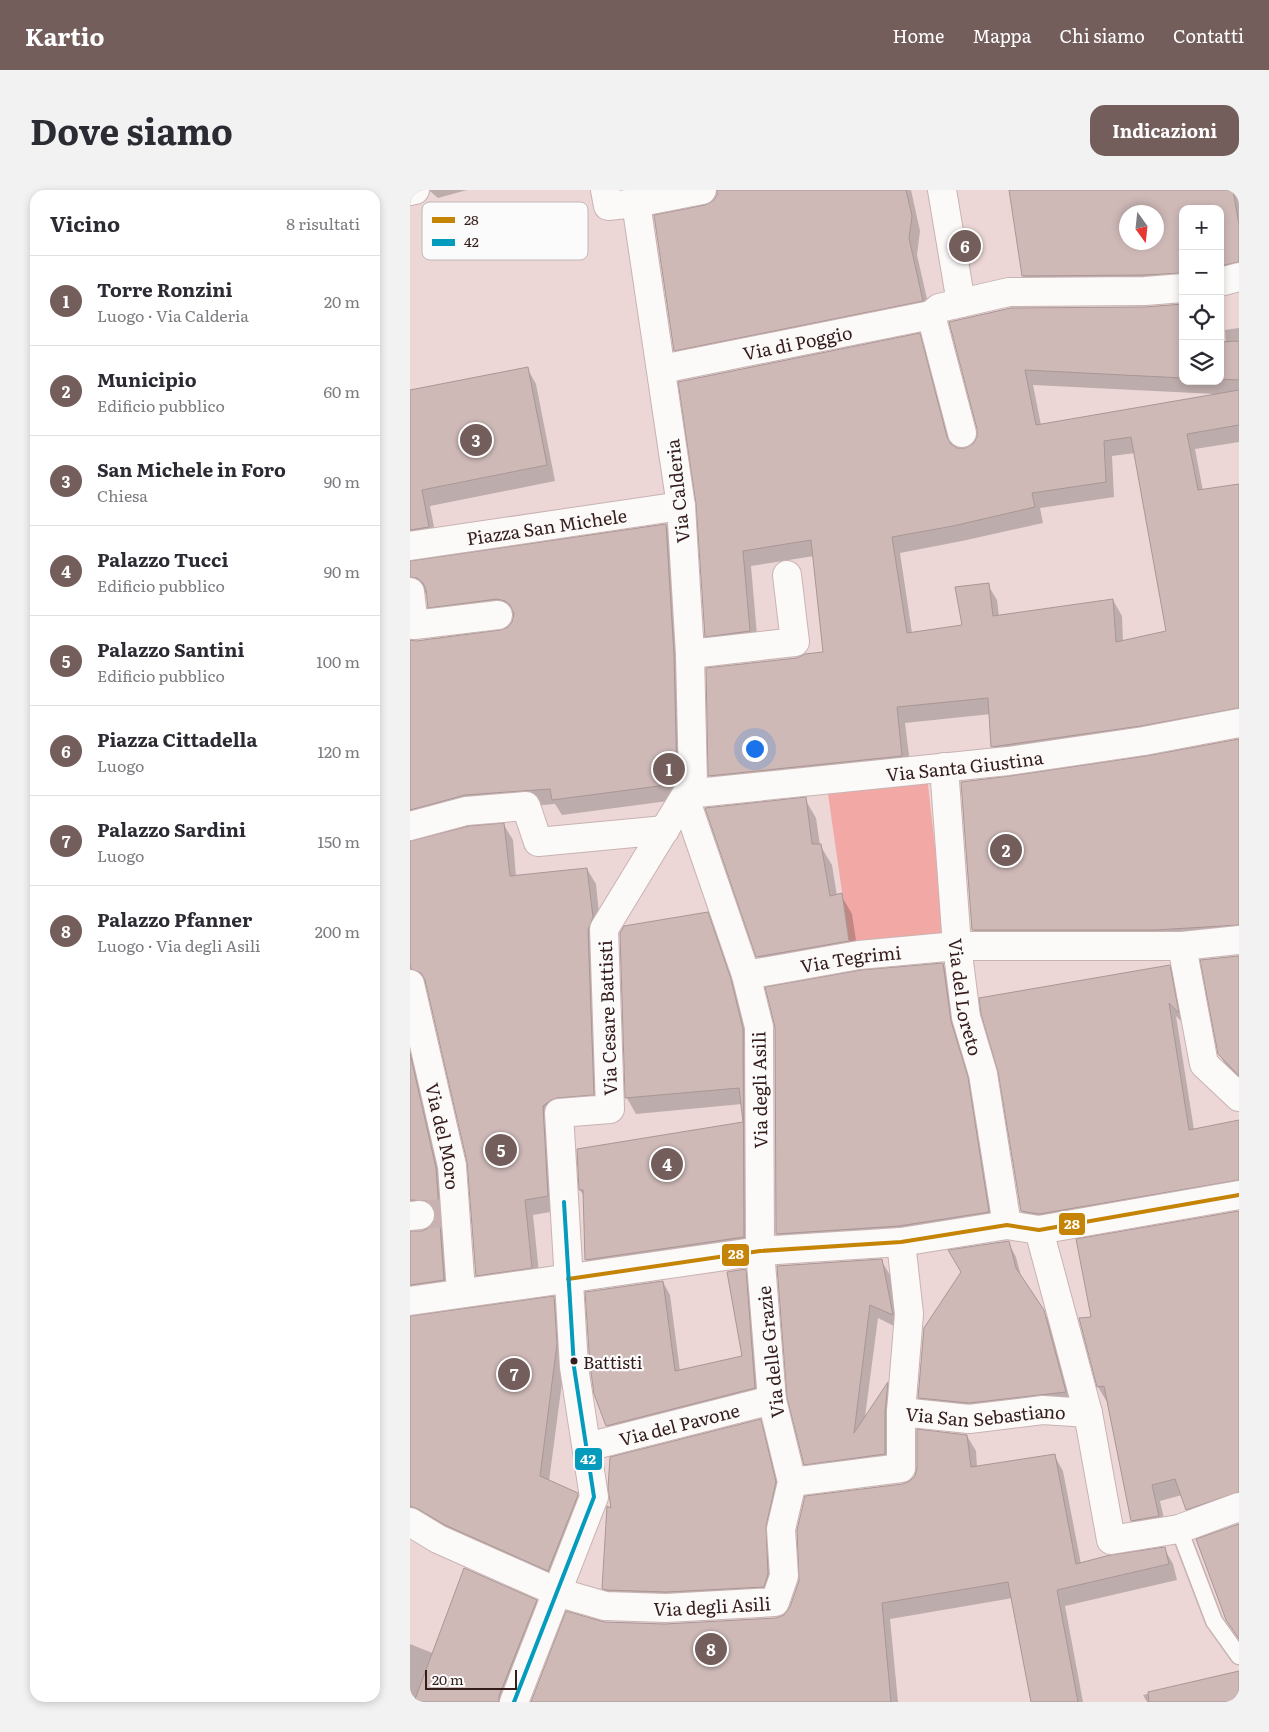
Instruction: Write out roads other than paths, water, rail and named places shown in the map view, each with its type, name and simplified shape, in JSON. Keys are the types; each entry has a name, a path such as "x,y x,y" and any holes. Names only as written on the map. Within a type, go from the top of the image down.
{"street":[{"path":"410,191 415,190"},
{"path":"605,190 608,206 636,203 699,190"},
{"path":"942,190 961,304"},
{"name":"Via Calderia","path":"636,203 681,506 690,654 688,792"},
{"path":"1224,281 1239,277"},
{"name":"Via di Poggio","path":"662,370 932,315 939,308 1009,292 1145,291 1179,288"},
{"path":"932,315 962,433"},
{"name":"Piazza San Michele","path":"410,546 681,506"},
{"path":"690,654 794,642 787,575"},
{"path":"410,592 414,625 498,615"},
{"name":"Via Santa Giustina","path":"688,792 1008,761 1144,741 1239,723"},
{"name":"Via del Loreto","path":"944,767 957,946 966,1017 983,1074 1007,1224"},
{"path":"410,826 466,811 526,806 538,842 665,830 688,792"},
{"name":"Via degli Asili","path":"688,792 721,904 746,974 759,1027 760,1250"},
{"name":"Via Cesare Battisti","path":"514,1702 594,1497 574,1366 559,1113 610,1109 604,929 665,830"},
{"name":"Via Tegrimi","path":"746,974 859,955 957,946 1182,946 1239,940"},
{"path":"1182,946 1204,1064 1239,1097"},
{"name":"Via del Moro","path":"412,1001 452,1166 452,1213 461,1292"},
{"path":"410,1301 461,1292 568,1279 760,1250 901,1242 1007,1224 1039,1230 1239,1195"},
{"path":"1039,1230 1088,1413 1112,1547 1179,1529 1239,1507"},
{"path":"901,1242 910,1314 901,1412"},
{"name":"Via delle Grazie","path":"760,1250 772,1400 792,1482"},
{"name":"Via del Pavone","path":"587,1447 772,1400"},
{"name":"Via San Sebastiano","path":"792,1482 901,1468 901,1412 969,1419 1043,1410 1088,1413"},
{"name":"Via degli Asili","path":"557,1592 605,1606 666,1608 775,1602 784,1576 781,1529 792,1482"},
{"path":"410,1522 438,1538 557,1592"}],"lane":[{"path":"1179,1529 1214,1621 1239,1656"}],"tunnel":[{"path":"420,1215 448,1213"}],"place":[{"name":"Piazza Cittadella","path":"965,246"},
{"name":"San Michele in Foro","path":"476,440"},
{"name":"Torre Ronzini","path":"669,769"},
{"name":"Municipio","path":"1006,850"},
{"name":"Palazzo Santini","path":"501,1150"},
{"name":"Palazzo Tucci","path":"667,1164"},
{"name":"Battisti","path":"574,1361"},
{"name":"Palazzo Sardini","path":"514,1374"},
{"name":"Palazzo Pfanner","path":"711,1649"}]}
